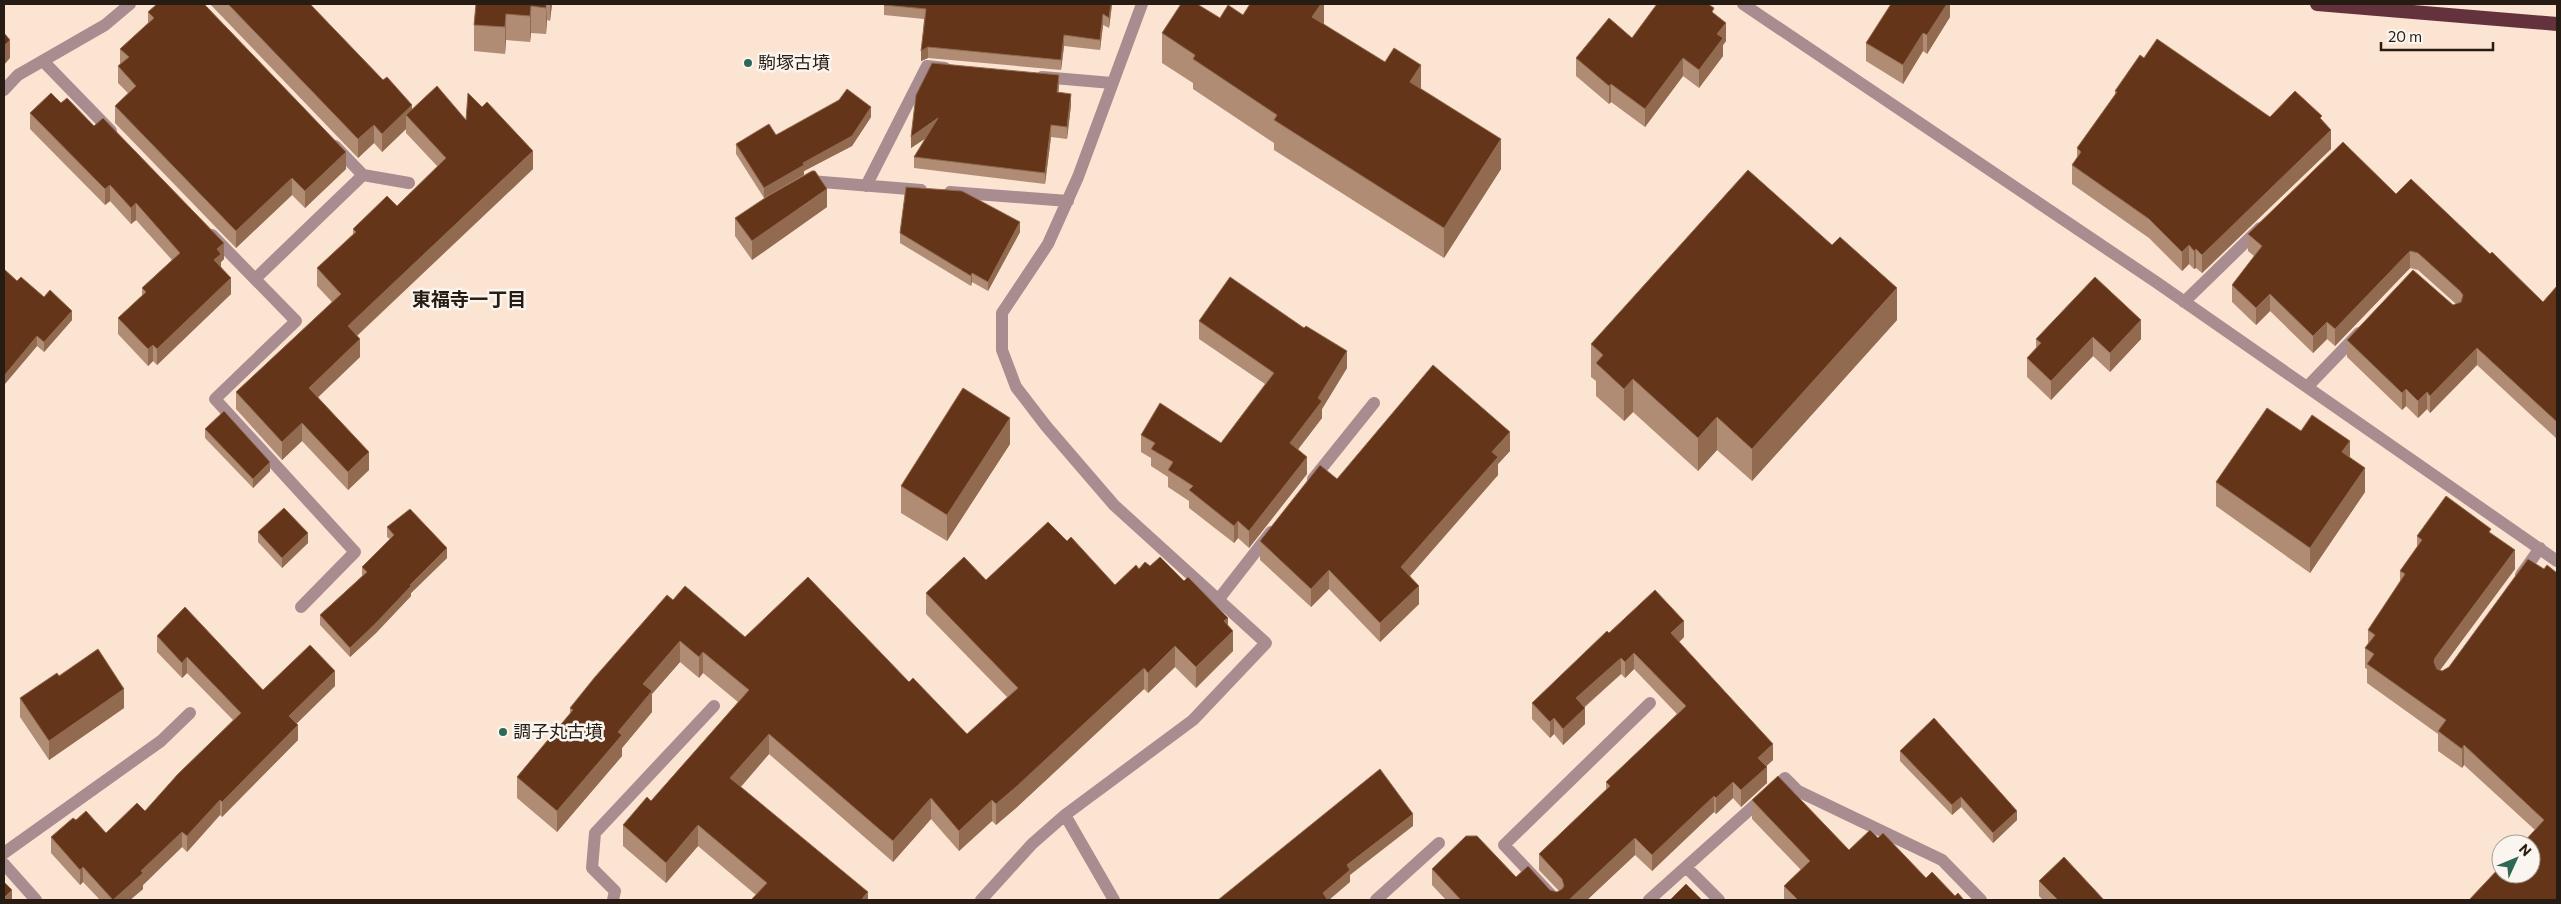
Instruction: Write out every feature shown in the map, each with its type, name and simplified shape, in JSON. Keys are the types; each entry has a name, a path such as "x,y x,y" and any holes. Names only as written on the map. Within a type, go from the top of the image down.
{"highway":[{"path":"2316,4 2557,24"}],"street":[{"path":"4,90 18,75 104,25 130,4"},
{"path":"981,900 1032,844 1065,815 1192,720 1266,643 1114,505 1046,426 1016,387 1002,350 1002,313 1048,244 1068,201 1142,4"},
{"path":"1744,4 2184,302 2557,561"},
{"path":"43,61 118,138"},
{"path":"866,186 927,66 956,69"},
{"path":"1024,75 1112,83"},
{"path":"328,139 363,175 409,183"},
{"path":"255,279 363,175"},
{"path":"795,190 810,181 1068,201"},
{"path":"201,222 296,321 215,399 355,552 301,607"},
{"path":"2184,302 2267,222"},
{"path":"2307,387 2367,324"},
{"path":"1308,486 1374,403"},
{"path":"1218,600 1278,524"},
{"path":"2512,588 2540,548"},
{"path":"1556,900 1504,845 1650,703"},
{"path":"613,900 615,891 592,868 595,833 714,706"},
{"path":"4,853 161,741 190,713"},
{"path":"1649,900 1785,778 1798,791 1942,860 1981,900"},
{"path":"1065,815 1114,900"},
{"path":"1376,900 1439,843"},
{"path":"4,864 36,900"},
{"path":"1686,867 1719,900"}],"building":[{"path":"157,4 204,4 346,152 305,191 292,178 236,231 115,106 136,86 118,66 129,57 120,49 154,18 148,12"},
{"path":"228,4 310,4 383,80 387,77 412,105 382,134 374,125 358,139"},
{"path":"476,4 546,4 546,8 531,6 530,16 506,14 505,27 474,25"},
{"path":"884,4 1111,4 1109,18 1103,14 1100,40 1064,35 1061,60 928,47 921,51 926,9"},
{"path":"1181,4 1197,4 1220,18 1228,5 1243,15 1250,4 1321,4 1312,17 1385,62 1394,48 1421,65 1410,82 1501,139 1444,228 1274,120 1277,115 1193,59 1195,55 1162,33"},
{"path":"1657,4 1708,4 1714,8 1712,12 1726,23 1717,34 1723,38 1699,70 1683,58 1645,109 1611,84 1609,86 1576,58 1609,18 1632,38"},
{"path":"1891,4 1947,4 1927,35 1923,33 1903,65 1866,43"},
{"path":"4,33 10,40 4,46"},
{"path":"2157,39 2270,117 2295,91 2322,116 2320,118 2331,130 2202,255 2196,249 2194,251 2189,245 2182,252 2149,219 2072,165 2081,152 2077,148 2117,92 2115,91 2140,55 2144,58"},
{"path":"932,63 1059,75 1057,92 1071,94 1067,127 1051,125 1045,173 914,157 938,118 911,137 916,95"},
{"path":"437,86 466,120 468,93 482,107 487,102 533,151 348,326 360,339 309,388 369,452 348,472 302,423 282,442 236,392 341,294 317,268 356,232 353,229 387,196 397,206 446,158 406,115"},
{"path":"847,89 871,107 852,136 803,163 804,165 764,188 736,144 769,124 776,135 839,100"},
{"path":"51,93 61,103 67,98 94,126 103,118 224,243 217,249 221,254 214,260 231,278 157,349 153,345 148,349 118,318 146,292 142,288 180,253 136,203 131,208 110,185 105,189 30,113"},
{"path":"2343,142 2396,194 2411,179 2490,254 2492,252 2543,302 2557,286 2557,422 2477,348 2430,396 2427,392 2418,401 2406,389 2402,393 2347,340 2413,270 2453,305 2461,302 2463,295 2460,291 2418,253 2410,251 2335,329 2327,322 2313,336 2270,294 2256,308 2232,285 2262,246 2248,234"},
{"path":"1748,170 1832,245 1840,237 1897,288 1752,449 1717,417 1698,438 1633,379 1624,389 1596,363 1603,355 1591,344"},
{"path":"815,171 827,189 752,241 735,218 768,196"},
{"path":"906,187 962,191 1020,222 988,282 972,273 971,276 900,233"},
{"path":"4,269 17,281 21,277 44,297 50,290 72,311 44,342 37,336 4,376"},
{"path":"1230,277 1304,328 1306,326 1347,351 1318,398 1322,401 1290,443 1307,457 1249,531 1238,521 1234,526 1189,490 1193,486 1168,470 1173,462 1151,449 1155,443 1141,435 1160,403 1221,443 1274,373 1199,321"},
{"path":"2095,277 2141,320 2110,353 2093,337 2051,381 2027,358 2041,343 2036,339"},
{"path":"1433,365 1510,432 1492,452 1498,457 1401,567 1419,586 1380,623 1329,570 1311,589 1260,541 1320,465 1337,479"},
{"path":"963,388 1010,418 947,515 901,486"},
{"path":"2267,408 2301,431 2312,415 2350,441 2342,452 2365,468 2310,548 2216,482"},
{"path":"224,411 270,462 253,479 205,429"},
{"path":"2446,496 2491,529 2489,532 2515,550 2435,658 2434,662 2437,669 2442,671 2449,667 2528,559 2544,569 2547,565 2557,573 2557,900 2469,900 2491,877 2491,884 2541,884 2541,834 2531,834 2544,820 2464,745 2462,749 2438,731 2446,720 2367,664 2374,654 2365,648 2375,635 2368,630 2405,574 2400,571 2422,540 2417,536"},
{"path":"284,508 308,533 282,558 258,532"},
{"path":"410,509 447,548 350,648 320,615 367,572 362,567 394,535 387,527"},
{"path":"1048,522 1067,541 1071,537 1115,585 1136,565 1139,569 1145,562 1150,566 1160,557 1184,581 1188,577 1228,618 1224,621 1233,631 1196,667 1175,646 1148,673 1144,668 1016,787 996,804 992,800 959,831 931,798 893,841 769,734 730,778 868,892 861,900 751,900 767,883 698,825 666,863 623,825 647,797 651,801 749,690 703,652 699,657 680,641 643,684 652,691 618,732 622,735 557,811 517,777 573,710 570,708 595,677 667,595 673,600 685,586 745,637 808,577 909,682 913,678 967,734 1018,688 926,593 964,557 986,580"},
{"path":"1655,590 1684,621 1671,633 1773,744 1758,758 1767,767 1741,790 1733,782 1716,798 1714,796 1652,855 1635,838 1569,900 1461,900 1432,869 1466,836 1477,836 1516,877 1528,866 1550,890 1557,892 1562,889 1564,886 1562,879 1539,854 1610,786 1606,782 1686,706 1634,653 1625,662 1621,658 1576,698 1585,708 1563,729 1554,718 1550,722 1532,703 1607,631 1609,633"},
{"path":"185,607 263,690 310,645 335,671 289,716 298,725 222,802 220,800 187,836 182,832 141,871 143,873 113,900 83,867 80,870 51,837 73,818 76,820 86,811 106,833 137,803 145,811 178,774 241,713 187,657 182,663 157,636"},
{"path":"98,649 124,689 49,741 20,698 57,673 59,676"},
{"path":"1934,718 2017,811 1993,833 1961,797 1952,805 1900,751"},
{"path":"1380,769 1413,814 1347,865 1350,870 1323,893 1327,899 1218,900"},
{"path":"1778,776 1849,850 1870,830 1878,838 1883,833 1926,878 1932,872 1955,896 1958,893 1964,900 1798,900 1784,886 1810,861 1752,800"},
{"path":"2064,857 2104,900 2058,900 2039,881"},
{"path":"4,882 12,890 4,898"},
{"path":"1686,884 1702,900 1670,900"}],"place":[{"name":"駒塚古墳","path":"748,63"},
{"name":"調子丸古墳","path":"503,732"}],"district":[{"name":"東福寺一丁目","path":"469,299"}]}
